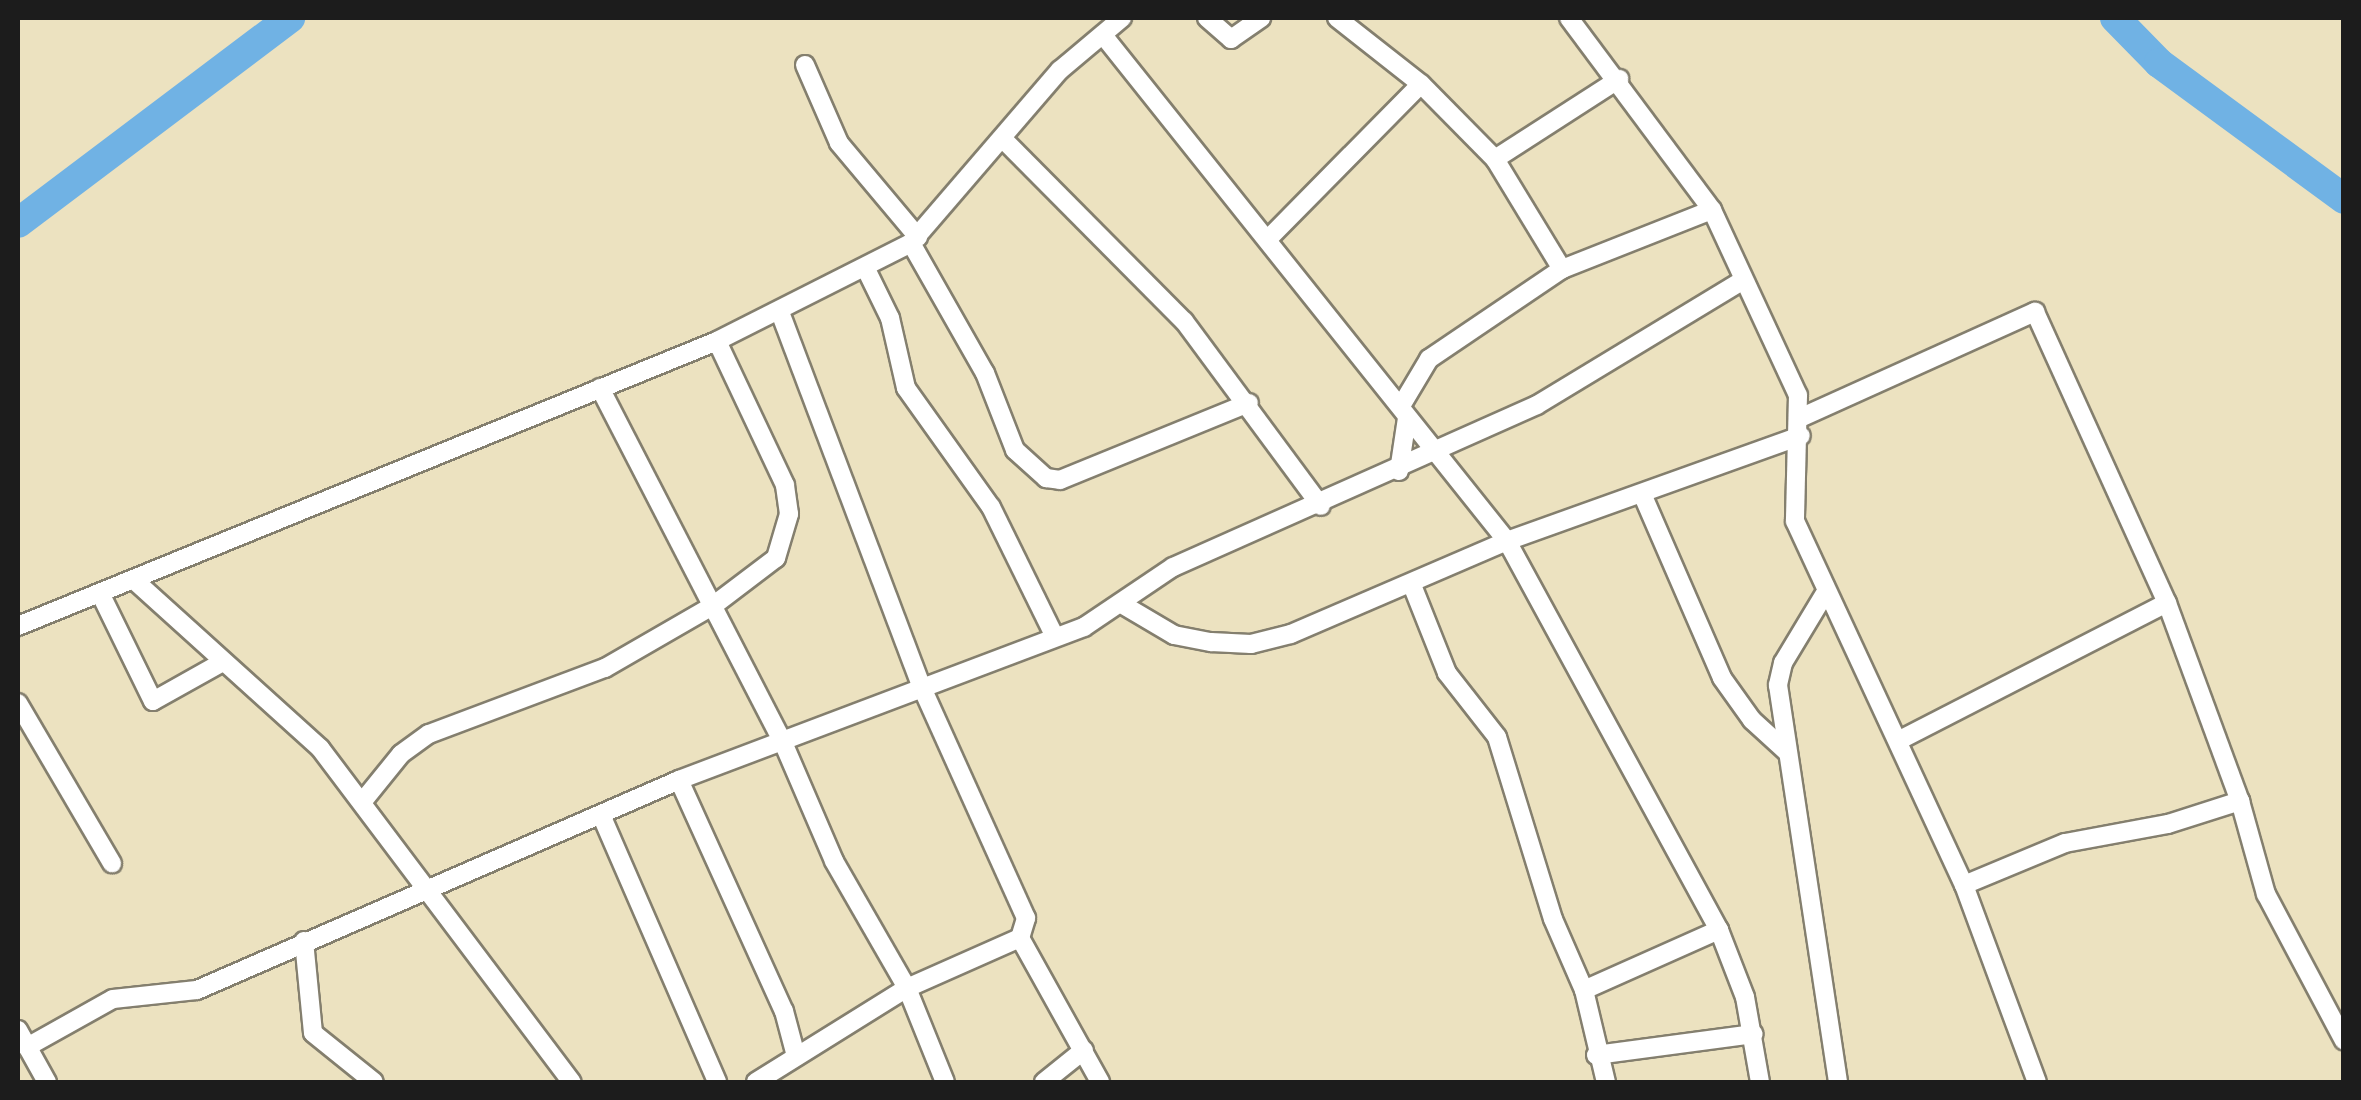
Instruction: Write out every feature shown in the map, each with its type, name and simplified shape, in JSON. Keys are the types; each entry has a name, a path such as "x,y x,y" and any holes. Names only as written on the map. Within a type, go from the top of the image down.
{"street":[{"path":"18,626 101,596 717,341 865,267 914,240 1004,140 1060,70 1122,18"},
{"path":"1207,18 1231,39 1261,18"},
{"path":"1337,18 1421,84 1496,160 1562,269"},
{"path":"1569,18 1712,210 1798,395 1802,426 1795,521 1824,595 1900,740 1964,884 2037,1082"},
{"path":"1102,36 1269,238 1434,456 1508,542 1718,930 1754,1034 1760,1082"},
{"path":"805,64 840,143 914,240 985,373 1015,450 1046,478 1060,480 1249,403"},
{"path":"1496,160 1618,79"},
{"path":"1269,238 1421,84"},
{"path":"1004,140 1160,296 1249,403 1321,506"},
{"path":"1399,470 1404,412 1429,358 1562,269 1712,210"},
{"path":"865,267 890,318 906,388 991,507 1054,636"},
{"path":"26,1047 114,999 197,990 304,940 602,817 680,780 1125,606 1173,567 1434,456 1537,405 1742,281"},
{"path":"780,312 922,688 1026,918 1020,938 1100,1082"},
{"path":"1125,606 1174,635 1251,644 1331,620 1508,542 1643,496 1802,426 2035,312 2167,603 2240,801 2266,894 2337,1005 2344,1041"},
{"path":"363,801 401,754 429,734 605,668 714,605 776,558 790,514 767,442 717,341"},
{"path":"600,388 782,740 834,860 907,988 945,1082"},
{"path":"1643,496 1722,678 1752,720 1786,752"},
{"path":"134,580 320,748 363,801 421,890 572,1082"},
{"path":"1412,586 1446,673 1497,737 1553,919 1584,990 1596,1055 1606,1082"},
{"path":"1824,595 1783,663 1778,685 1838,1082"},
{"path":"101,596 153,701 222,663"},
{"path":"1900,740 2167,603"},
{"path":"1807,629 1844,634"},
{"path":"18,703 112,863"},
{"path":"680,780 784,1011 796,1056"},
{"path":"1964,884 2065,843 2168,824 2240,801"},
{"path":"602,817 717,1082"},
{"path":"1584,990 1718,930"},
{"path":"761,1081 907,988 1020,938"},
{"path":"304,940 313,1034 374,1082"},
{"path":"18,1030 47,1082"},
{"path":"1596,1055 1754,1034"},
{"path":"1044,1082 1084,1050"}],"waterway":[{"path":"18,223 290,18"},
{"path":"2115,18 2159,63 2344,199"}]}
